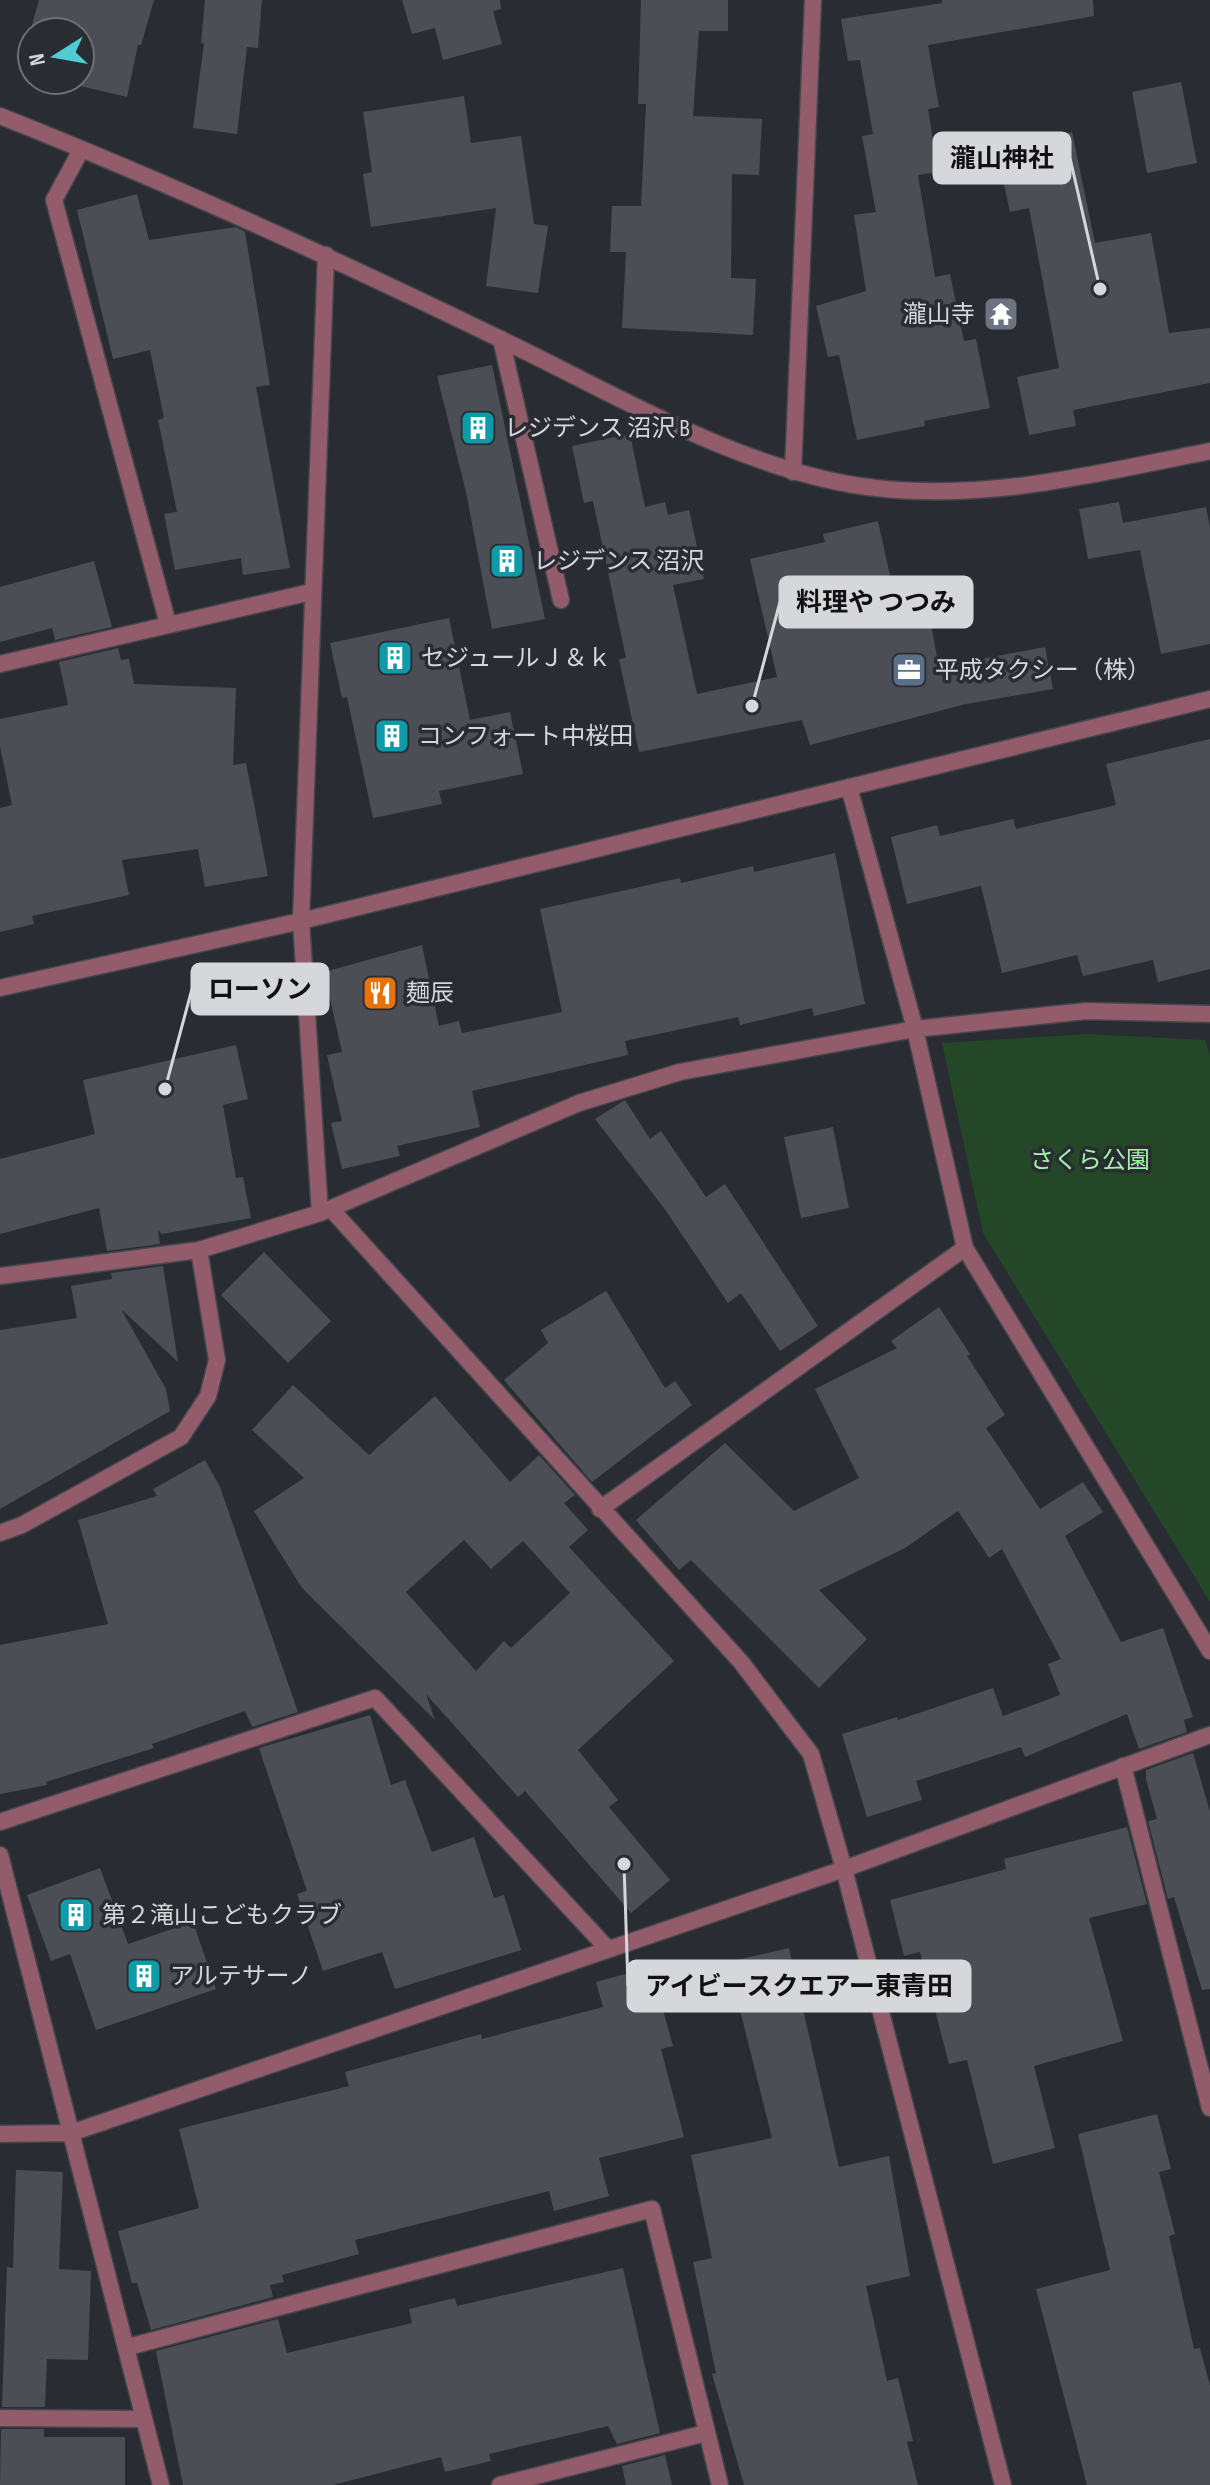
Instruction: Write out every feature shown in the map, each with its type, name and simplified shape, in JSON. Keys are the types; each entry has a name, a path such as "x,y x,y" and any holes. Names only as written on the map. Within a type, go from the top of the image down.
{"street":[{"path":"793,472 813,0"},
{"path":"0,116 326,255 716,443 793,472 876,488 961,492 1023,488 1210,451"},
{"path":"81,150 54,200 168,624"},
{"path":"326,255 301,921 325,1211 741,1662 811,1754 844,1869 1003,2485"},
{"path":"501,339 561,600"},
{"path":"0,664 311,592"},
{"path":"0,988 301,921 1210,699"},
{"path":"849,787 915,1029 965,1248 1210,1651"},
{"path":"0,1276 199,1250 325,1211 579,1103 680,1072 915,1029 1086,1011 1210,1014"},
{"path":"600,1509 965,1248"},
{"path":"0,1533 22,1525 181,1437 208,1396 217,1360 199,1250"},
{"path":"0,1822 375,1698 607,1948"},
{"path":"0,2134 71,2133 844,1869 1210,1735"},
{"path":"1123,1766 1210,2108"},
{"path":"0,1855 161,2485"},
{"path":"128,2347 652,2209 720,2485"},
{"path":"0,2418 142,2419"},
{"path":"500,2485 706,2433"}],"green space":[{"name":"さくら公園","path":"1088,1034 1205,1040 1210,1055 1210,1602 983,1233 942,1043"}],"building":[{"path":"39,0 154,0 141,45 138,45 127,97 96,90 96,16 34,16"},
{"path":"205,0 262,0 258,48 247,47 237,134 193,128 204,43 201,43"},
{"path":"402,0 500,0 501,9 493,11 502,44 443,60 435,28 412,34"},
{"path":"641,0 728,0 728,31 699,31 693,116 762,119 759,175 732,174 731,278 756,279 753,335 622,328 626,252 610,252 612,206 641,206 646,104 638,104"},
{"path":"942,0 1093,0 1094,16 928,45 939,107 928,109 938,172 918,175 935,277 950,274 964,341 976,339 990,408 924,421 925,426 857,440 839,355 828,357 816,306 866,291 854,215 876,212 862,136 873,134 860,60 848,61 841,19 942,3"},
{"path":"1181,82 1197,163 1147,173 1132,92"},
{"path":"464,96 471,143 521,136 534,224 548,226 538,293 486,286 496,208 371,227 363,174 372,172 363,112"},
{"path":"1072,132 1095,243 1151,233 1169,333 1210,328 1210,383 1073,410 1076,426 1029,435 1017,377 1059,368 1029,208 1010,212 996,148"},
{"path":"137,194 149,240 236,227 245,232 270,385 256,387 290,568 243,575 241,558 175,570 164,514 177,512 158,420 164,418 150,350 113,359 77,210"},
{"path":"492,365 545,619 492,629 466,492 437,376"},
{"path":"630,434 645,507 665,502 668,515 689,510 704,579 673,585 697,694 777,677 750,559 825,542 823,534 878,521 901,625 930,619 939,667 1045,647 1053,689 966,704 810,745 802,720 639,752 619,659 626,658 593,501 584,503 572,446"},
{"path":"1119,502 1123,523 1206,507 1210,528 1210,644 1161,654 1140,550 1088,559 1079,509"},
{"path":"94,561 112,627 55,640 52,628 0,642 0,587"},
{"path":"449,618 470,720 510,712 523,774 439,791 442,804 373,818 347,697 342,698 330,643"},
{"path":"118,648 121,660 129,659 134,684 236,688 233,765 246,763 268,876 205,887 198,849 122,860 129,895 32,916 34,924 0,932 0,808 12,805 0,746 0,719 68,705 59,662"},
{"path":"1210,739 1210,969 1158,982 1153,960 1083,976 1077,955 1002,973 981,886 907,904 891,837 937,825 940,836 1013,819 1016,829 1116,805 1106,764"},
{"path":"835,853 865,1004 814,1016 812,1008 740,1025 738,1017 625,1041 628,1055 472,1091 480,1127 397,1146 400,1156 342,1169 331,1123 342,1121 327,1055 342,1052 324,972 422,945 439,1026 459,1021 462,1033 562,1012 540,909 680,878 681,883 753,866 754,872"},
{"path":"236,1045 248,1099 223,1105 236,1178 243,1177 251,1218 162,1234 158,1230 160,1244 107,1251 99,1208 0,1234 0,1159 95,1134 83,1080"},
{"path":"625,1100 650,1139 661,1131 706,1197 725,1184 818,1326 780,1351 741,1293 728,1303 664,1208 595,1119"},
{"path":"833,1127 849,1208 801,1218 784,1137"},
{"path":"264,1252 331,1321 288,1363 221,1295"},
{"path":"163,1266 178,1362 121,1309 166,1389 170,1411 0,1509 0,1330 77,1318 71,1286 112,1279 111,1273"},
{"path":"606,1291 665,1388 675,1381 692,1405 592,1482 504,1380 548,1343 541,1330"},
{"path":"939,1307 1005,1415 986,1428 1040,1509 1083,1482 1103,1512 1065,1536 1121,1642 1163,1628 1193,1717 1184,1720 1187,1732 1139,1749 1127,1714 1025,1757 1021,1747 916,1781 922,1800 867,1817 842,1734 897,1717 898,1720 993,1688 1003,1716 1060,1695 1048,1664 1061,1659 1002,1549 989,1558 958,1511 905,1548 819,1590 867,1639 819,1688 691,1560 679,1570 636,1520 725,1443 794,1511 859,1478 815,1389 897,1348 891,1341"},
{"path":"293,1385 369,1455 435,1396 510,1482 539,1455 575,1495 564,1503 588,1530 569,1547 674,1661 578,1750 618,1800 609,1807 670,1880 631,1913 525,1791 518,1797 426,1694 435,1720 302,1588 254,1511 304,1478 252,1430","holes":["464,1540 491,1569 523,1541 570,1593 511,1648 504,1641 476,1671 406,1592"]},
{"path":"205,1460 220,1487 298,1712 252,1727 245,1711 152,1744 154,1748 46,1782 47,1785 0,1794 0,1645 108,1624 78,1520 157,1496 153,1489"},
{"path":"370,1715 391,1785 405,1780 432,1852 474,1837 494,1898 504,1895 521,1950 395,1989 382,1952 323,1971 297,1894 307,1891 259,1748"},
{"path":"1193,1753 1210,1812 1210,1989 1202,1990 1174,1897 1168,1899 1148,1821 1157,1819 1146,1779 1146,1770"},
{"path":"1127,1827 1147,1904 1089,1918 1123,2041 1034,2066 1055,2148 993,2164 967,2060 949,2064 920,1952 904,1956 890,1900 1006,1869 1004,1859"},
{"path":"100,1868 128,1944 193,1922 216,1989 96,2030 70,1954 51,1961 27,1895"},
{"path":"789,1948 839,2167 889,2156 910,2276 866,2286 887,2381 898,2378 913,2441 907,2442 918,2485 744,2485 712,2374 716,2373 693,2262 712,2258 691,2155 772,2138 728,1962"},
{"path":"651,1967 673,2046 661,2049 684,2137 599,2158 609,2196 554,2211 549,2191 355,2240 359,2254 282,2275 284,2282 270,2285 273,2297 151,2330 137,2283 132,2283 118,2231 199,2208 179,2129 349,2086 345,2072 481,2034 482,2039 603,2007 596,1982"},
{"path":"1157,2114 1171,2169 1159,2172 1175,2234 1169,2236 1194,2349 1200,2348 1210,2386 1210,2485 1087,2485 1036,2289 1110,2270 1078,2134"},
{"path":"16,2170 63,2172 59,2269 91,2271 88,2360 47,2359 45,2407 2,2407 7,2267 13,2268"},
{"path":"623,2268 660,2433 617,2444 608,2426 489,2454 491,2461 445,2472 441,2457 333,2485 183,2485 156,2351 278,2319 287,2353 412,2323 409,2309 455,2298 457,2306"},
{"path":"1,2429 44,2429 44,2437 125,2437 125,2485 0,2485"},
{"path":"665,2455 672,2485 626,2485 622,2466"}],"place":[{"name":"瀧山神社","path":"1100,289"},
{"name":"瀧山寺","path":"1001,314"},
{"name":"レジデンス 沼沢 B","path":"478,428"},
{"name":"レジデンス 沼沢","path":"507,561"},
{"name":"セジュールＪ＆ｋ","path":"395,658"},
{"name":"平成タクシー（株）","path":"909,670"},
{"name":"料理や つつみ","path":"752,706"},
{"name":"コンフォート中桜田","path":"392,736"},
{"name":"麺辰","path":"380,993"},
{"name":"ローソン","path":"165,1089"},
{"name":"アイビースクエアー東青田","path":"624,1864"},
{"name":"第２滝山こどもクラブ","path":"76,1915"},
{"name":"アルテサーノ","path":"144,1976"}]}
